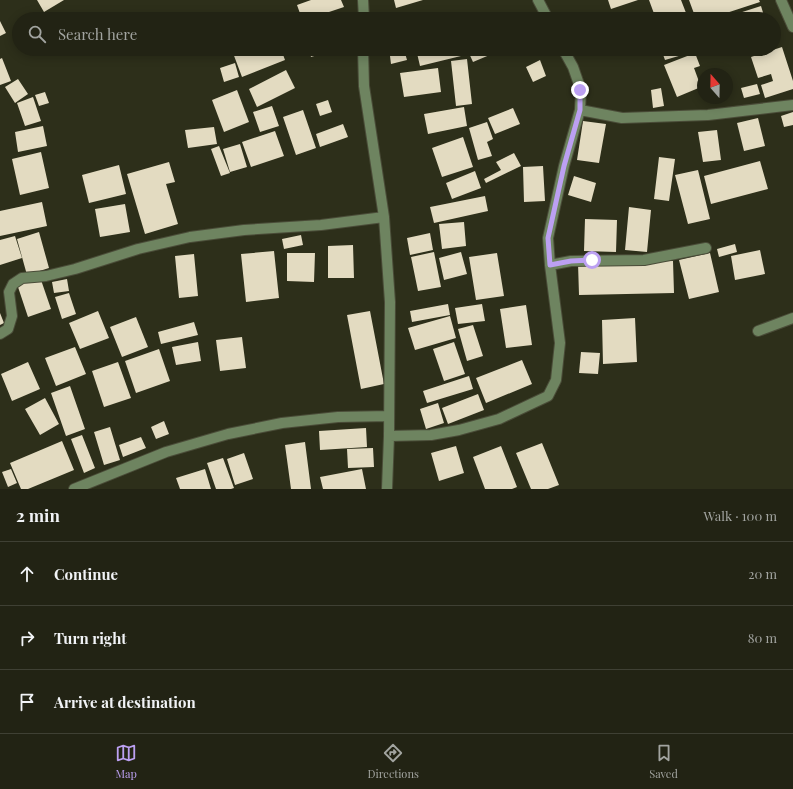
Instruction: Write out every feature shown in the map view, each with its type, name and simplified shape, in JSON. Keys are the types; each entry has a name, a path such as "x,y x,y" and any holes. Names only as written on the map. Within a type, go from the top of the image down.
{"street":[{"path":"363,0 364,12"},
{"path":"538,0 544,12"},
{"path":"781,0 793,27"},
{"path":"363,56 364,86 384,217 390,302 390,436 387,489"},
{"path":"390,436 431,435 499,420 548,396 556,380 560,342 548,238 564,166 580,110 580,90 573,67 568,56"},
{"path":"580,110 622,118 708,115 793,105"},
{"path":"0,334 8,329 12,316 9,292 13,284 22,278 61,273 138,249 190,237 244,230 321,226 384,217"},
{"path":"550,265 571,261 644,260 706,248"},
{"path":"758,331 793,318"},
{"path":"74,489 166,452 228,434 289,422 338,417 389,416"}],"building":[{"path":"37,0 64,0 44,12"},
{"path":"311,0 341,0 344,7 329,12 300,12 297,5"},
{"path":"394,0 423,0 396,8"},
{"path":"608,0 638,0 611,9"},
{"path":"649,0 681,0 686,12 653,12"},
{"path":"689,0 759,0 760,2 729,12 693,12"},
{"path":"761,6 763,12 742,12"},
{"path":"0,21 6,33 0,36"},
{"path":"781,47 793,81 793,89 765,98 761,85 773,81 771,74 758,78 751,57 781,56"},
{"path":"234,56 284,56 285,60 242,77"},
{"path":"390,56 406,56 407,60 391,64"},
{"path":"418,56 461,56 420,66"},
{"path":"470,56 487,56 473,62"},
{"path":"664,56 679,56 665,60"},
{"path":"687,56 696,56 700,66 694,68 697,76 697,89 677,97 664,65"},
{"path":"2,58 11,81 0,85 0,59"},
{"path":"467,59 472,104 456,106 451,61"},
{"path":"540,60 546,76 533,82 526,67"},
{"path":"235,63 239,77 224,82 220,68"},
{"path":"438,68 441,92 404,97 400,73"},
{"path":"286,70 295,88 257,107 249,89"},
{"path":"18,79 28,94 15,103 5,87"},
{"path":"757,84 760,94 744,98 741,88"},
{"path":"661,88 664,106 653,108 651,90"},
{"path":"237,90 249,122 224,132 212,100"},
{"path":"45,92 49,103 39,106 35,95"},
{"path":"33,97 41,121 25,126 17,103"},
{"path":"328,100 332,112 320,116 316,104"},
{"path":"272,106 279,126 260,132 253,112"},
{"path":"464,107 467,126 428,134 424,114"},
{"path":"513,108 520,124 495,134 488,118"},
{"path":"303,110 316,148 296,155 283,117"},
{"path":"793,112 793,125 784,127 781,116"},
{"path":"758,118 765,146 744,151 737,123"},
{"path":"583,121 606,124 599,163 577,160"},
{"path":"487,122 493,139 487,142 492,156 478,160 469,128"},
{"path":"343,124 348,137 320,147 316,134"},
{"path":"43,126 47,146 18,152 15,132"},
{"path":"214,127 217,144 188,148 185,130"},
{"path":"717,130 721,160 703,162 698,132"},
{"path":"275,131 284,156 251,167 242,142"},
{"path":"463,137 473,167 442,177 432,148"},
{"path":"240,144 247,167 230,172 223,149"},
{"path":"219,146 230,173 221,176 211,149"},
{"path":"41,152 49,188 20,195 12,159"},
{"path":"514,153 521,166 486,183 484,179 501,170 496,162"},
{"path":"659,157 675,159 669,201 654,199"},
{"path":"760,161 768,189 711,204 704,176"},
{"path":"169,162 175,182 166,184 178,224 145,234 127,174"},
{"path":"119,165 126,194 89,203 82,175"},
{"path":"543,166 545,201 524,202 523,167"},
{"path":"698,170 710,219 688,224 675,175"},
{"path":"475,171 481,188 452,199 446,183"},
{"path":"574,176 596,183 591,202 568,195"},
{"path":"485,196 488,211 434,223 430,207"},
{"path":"42,202 47,226 0,236 0,211"},
{"path":"125,204 130,232 100,237 95,209"},
{"path":"629,207 651,210 647,252 625,250"},
{"path":"585,219 617,220 616,252 584,251"},
{"path":"464,222 466,246 442,249 439,224"},
{"path":"39,232 49,268 27,275 17,239"},
{"path":"430,233 433,250 410,255 407,238"},
{"path":"301,235 303,245 284,249 282,239"},
{"path":"15,236 22,258 0,265 0,240"},
{"path":"735,244 737,252 719,257 717,249"},
{"path":"353,245 354,278 328,278 328,246"},
{"path":"760,250 765,274 735,280 731,256"},
{"path":"274,251 279,298 246,302 241,254"},
{"path":"434,252 441,287 418,291 411,257"},
{"path":"461,252 467,274 444,280 439,258"},
{"path":"287,253 315,253 314,282 287,281"},
{"path":"497,253 504,296 476,300 469,257"},
{"path":"710,253 719,292 689,299 679,260"},
{"path":"194,254 198,296 179,298 175,256"},
{"path":"673,261 674,293 579,295 578,263"},
{"path":"40,277 51,309 28,317 17,284"},
{"path":"67,279 69,291 54,293 52,282"},
{"path":"69,293 76,314 62,319 55,297"},
{"path":"448,304 450,315 412,322 410,311"},
{"path":"482,304 485,321 458,324 455,308"},
{"path":"526,305 532,345 506,348 500,309"},
{"path":"98,311 109,338 80,349 69,323"},
{"path":"370,311 384,384 361,389 347,315"},
{"path":"0,313 4,323 0,325"},
{"path":"450,316 456,338 415,350 408,328"},
{"path":"136,317 148,347 122,357 110,327"},
{"path":"635,318 637,362 603,364 602,320"},
{"path":"194,322 198,335 161,344 158,332"},
{"path":"473,325 483,356 467,361 458,329"},
{"path":"242,337 246,368 220,371 216,340"},
{"path":"198,342 201,361 176,365 172,347"},
{"path":"454,342 465,374 444,381 433,349"},
{"path":"75,347 86,374 56,386 45,358"},
{"path":"159,349 170,381 136,393 125,361"},
{"path":"581,352 600,353 598,374 579,373"},
{"path":"522,360 532,384 486,403 476,378"},
{"path":"28,362 40,389 12,401 1,374"},
{"path":"118,362 131,398 104,407 92,371"},
{"path":"469,376 473,389 427,403 423,391"},
{"path":"70,386 85,429 66,436 51,393"},
{"path":"478,394 484,410 448,424 442,408"},
{"path":"45,398 59,424 40,435 25,409"},
{"path":"438,403 444,423 426,429 420,409"},
{"path":"164,421 169,434 156,439 151,427"},
{"path":"110,427 120,460 104,465 94,432"},
{"path":"366,428 367,447 320,450 319,431"},
{"path":"82,435 95,468 84,473 71,439"},
{"path":"141,437 146,448 123,457 119,445"},
{"path":"62,441 74,470 28,489 21,489 10,463"},
{"path":"305,442 311,489 291,489 285,445"},
{"path":"542,443 559,485 548,489 531,489 516,453"},
{"path":"456,446 464,473 439,481 431,453"},
{"path":"501,446 517,487 512,489 485,489 473,457"},
{"path":"373,448 374,467 348,468 347,449"},
{"path":"244,453 253,479 235,485 227,459"},
{"path":"223,458 234,488 231,489 216,489 207,463"},
{"path":"11,469 17,483 8,487 2,472"},
{"path":"205,469 211,489 180,489 176,478"},
{"path":"362,469 366,489 323,489 320,477"}],"route":[{"path":"580,90 580,110 564,166 548,238 550,265 571,261 592,260"}]}
